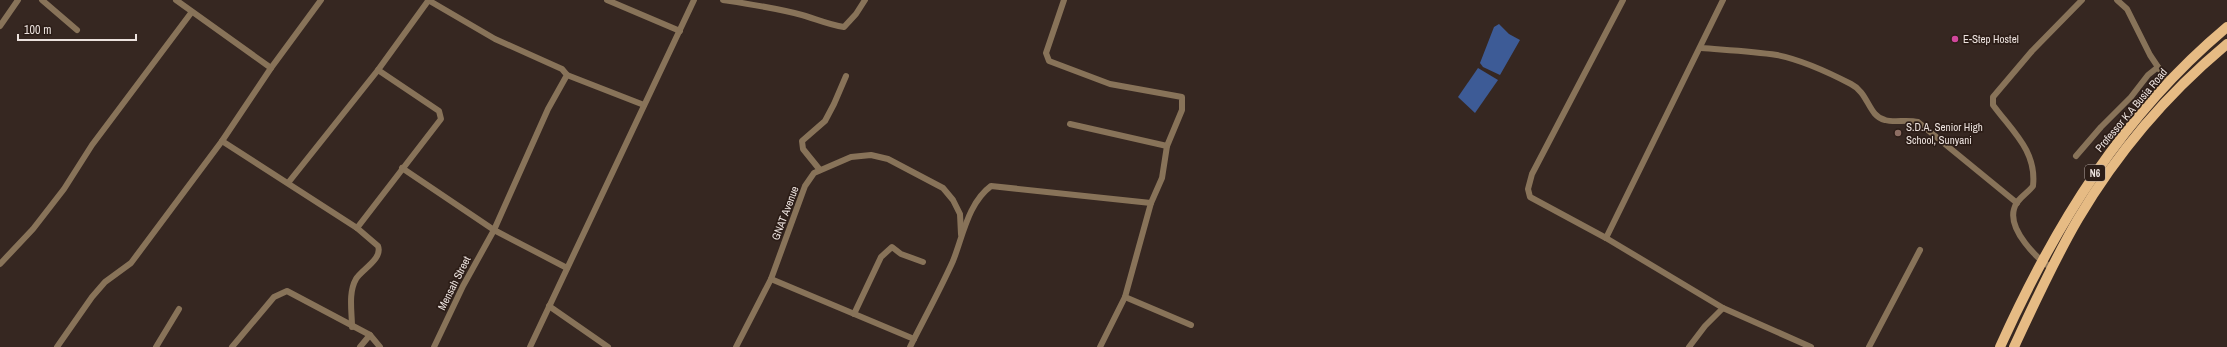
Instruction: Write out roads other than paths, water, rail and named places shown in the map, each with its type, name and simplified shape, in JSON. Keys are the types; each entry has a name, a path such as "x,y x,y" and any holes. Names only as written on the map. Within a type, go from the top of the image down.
{"main road":[{"name":"Professor K.A Busia Road","path":"2000,347 2050,246 2068,213 2093,175 2124,133 2168,82 2227,27"},
{"name":"Professor K.A Busia Road","path":"2014,347 2052,268 2078,219 2134,139 2176,91 2227,44"},
{"path":"2050,246 2061,252"}],"street":[{"path":"0,26 18,0"},
{"path":"42,0 76,30"},
{"path":"176,0 191,13 271,68"},
{"path":"57,347 92,296 105,282 131,263 222,141 271,68 322,0"},
{"path":"288,183 378,70 428,0 496,39 562,69 567,75 644,105"},
{"path":"607,0 680,31"},
{"path":"530,347 694,0"},
{"path":"723,0 756,5 803,16 830,25 844,27 856,14 864,0"},
{"path":"1064,0 1046,53 1049,61 1110,84 1182,97 1182,110 1167,146 1162,178 1151,203 1125,297 1100,347"},
{"path":"1623,0 1532,174 1528,190 1530,197 1606,238 1723,308 1811,347"},
{"path":"1606,238 1701,48 1723,0"},
{"path":"2052,268 2042,262 2019,233 2013,211 2016,203 2033,186 2032,164 2019,136 1992,105 1993,97 2032,51 2082,0"},
{"path":"2117,0 2127,10 2158,67 2168,82"},
{"path":"0,264 33,230 64,189 92,145 191,13"},
{"path":"1701,48 1778,56 1807,64 1852,84 1865,95 1876,116 1886,121 1909,119 1918,122 2016,203"},
{"path":"2076,156 2101,127 2131,98 2148,75 2158,67"},
{"path":"357,228 441,119 439,110 378,70"},
{"name":"Mensah Street","path":"434,347 463,286 494,230 548,109 567,75"},
{"path":"820,170 803,149 802,141 825,121 846,76"},
{"path":"1070,124 1167,146"},
{"path":"222,141 357,228 379,249 373,261 356,278 353,287 352,327"},
{"name":"GNAT Avenue","path":"736,347 771,279 805,186 814,173 851,157 871,155 888,159 944,188 960,214 961,234"},
{"path":"402,168 494,230 567,268"},
{"path":"910,347 953,260 961,234 982,192 991,186 1151,203"},
{"path":"854,314 881,257 892,247 901,254 923,262"},
{"path":"1869,347 1920,250"},
{"path":"771,279 914,339"},
{"path":"232,347 274,297 287,291 352,327 370,335 380,347"},
{"path":"1125,297 1191,325"},
{"path":"549,306 608,347"},
{"path":"1689,347 1705,326 1723,308"},
{"path":"156,347 179,309"},
{"path":"360,347 370,335"}],"water":[{"path":"1499,24 1509,34 1520,40 1500,75 1483,67 1480,63 1494,27"},
{"path":"1478,68 1498,80 1475,113 1458,97"}],"place":[{"name":"E-Step Hostel","path":"1955,39"},
{"name":"S.D.A. Senior High School, Sunyani","path":"1898,133"}]}
